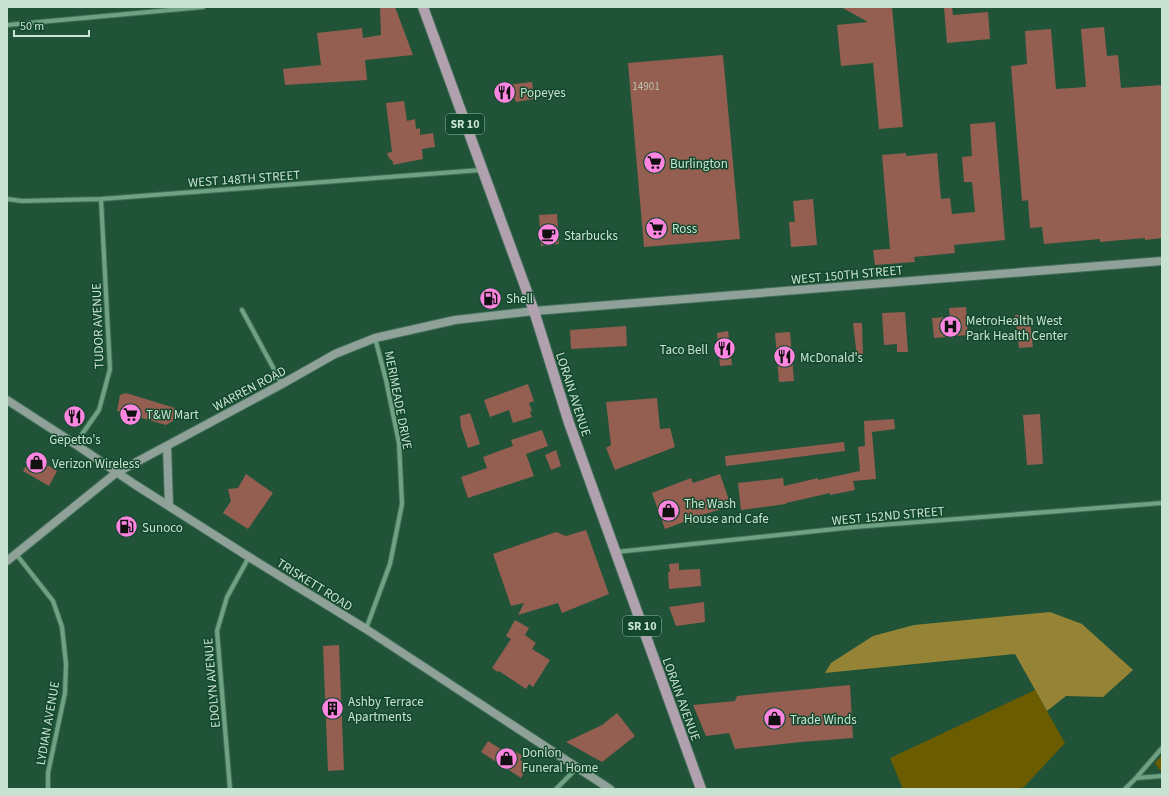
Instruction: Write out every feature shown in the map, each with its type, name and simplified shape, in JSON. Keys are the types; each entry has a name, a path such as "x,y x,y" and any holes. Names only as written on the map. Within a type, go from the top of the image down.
{"main road":[{"name":"LORAIN AVENUE","path":"423,7 534,311 568,417 701,789"},
{"name":"WEST 150TH STREET","path":"534,311 1162,260"},
{"name":"WARREN ROAD","path":"7,561 116,473 335,354 375,338 455,320 534,311"},
{"name":"TRISKETT ROAD","path":"7,400 75,444 116,473 366,629 610,789"},
{"path":"167,446 169,506"}],"street":[{"path":"7,25 203,7"},
{"name":"WEST 148TH STREET","path":"7,199 22,201 101,199 482,170"},
{"name":"TUDOR AVENUE","path":"75,444 99,410 110,370 101,199"},
{"path":"242,310 282,384"},
{"name":"MERIMEADE DRIVE","path":"366,629 390,564 402,504 399,443 386,380 375,338"},
{"name":"WEST 152ND STREET","path":"616,552 858,527 1162,503"},
{"name":"LYDIAN AVENUE","path":"16,554 53,601 62,627 66,664 65,693 48,773 48,789"},
{"name":"EDOLYN AVENUE","path":"230,789 217,631 227,597 249,557"},
{"path":"1126,789 1162,748"},
{"path":"556,789 577,768"},
{"path":"1136,778 1162,776"}],"shaded area":[{"path":"1050,612 1082,624 1133,670 1103,697 1066,696 1047,711 1015,654 825,673 831,663 873,636 914,625"},
{"path":"1035,690 1065,743 1024,787 1017,789 903,789 890,758"},
{"path":"1162,755 1162,773 1155,763"}],"building":[{"path":"380,7 395,7 413,55 365,60 367,80 285,85 283,69 321,65 317,33 362,28 363,38 381,35"},
{"path":"841,7 892,7 903,127 879,129 873,63 841,66 837,25 868,22"},
{"path":"944,7 952,7 953,15 988,12 990,39 947,43"},
{"path":"1104,27 1107,56 1118,55 1121,88 1162,85 1162,238 1100,242 1100,239 1044,244 1042,227 1030,228 1028,200 1022,201 1011,66 1027,64 1025,31 1051,29 1056,89 1086,87 1081,29"},
{"path":"723,55 740,239 644,247 628,63"},
{"path":"532,82 534,99 516,102 515,99 497,101 496,86"},
{"path":"404,101 407,121 415,119 416,129 420,128 420,135 433,133 435,147 422,149 423,159 393,165 393,162 387,153 392,152 386,103"},
{"path":"995,122 1005,240 954,245 955,253 914,257 915,262 875,265 873,250 890,249 882,155 906,153 906,156 937,153 941,199 950,198 952,214 975,212 972,182 964,182 962,157 972,156 970,124"},
{"path":"813,199 817,245 791,247 789,222 795,222 793,201"},
{"name":"Starbucks","path":"557,214 559,244 541,246 539,215"},
{"name":"MetroHealth West Park Health Center","path":"966,307 968,335 934,338 932,318 950,317 949,308"},
{"path":"905,312 908,352 897,352 897,344 884,345 882,313"},
{"path":"1029,314 1033,347 1019,348 1015,315"},
{"path":"853,323 862,323 863,356 857,357"},
{"path":"626,326 627,346 571,349 570,330"},
{"name":"Taco Bell","path":"728,331 732,365 720,366 717,333"},
{"name":"McDonald's","path":"790,332 794,381 779,382 775,333"},
{"path":"528,384 534,401 529,403 532,411 530,412 532,417 513,423 509,410 490,417 484,400"},
{"path":"126,393 175,408 173,421 166,425 117,411 120,395"},
{"path":"657,398 660,429 670,428 675,447 615,470 606,448 611,445 606,402"},
{"path":"470,413 480,444 468,448 461,427 460,416"},
{"path":"1040,414 1043,464 1027,465 1023,415"},
{"path":"894,419 895,429 872,432 876,479 853,481 855,490 830,495 830,493 786,504 741,510 738,483 783,478 784,486 818,478 818,480 860,471 858,447 865,446 864,421"},
{"path":"542,430 548,446 526,454 534,476 468,498 461,477 487,468 483,457 513,446 511,440"},
{"path":"844,442 845,451 726,466 725,456"},
{"path":"556,450 561,466 551,470 545,455"},
{"name":"Verizon Wireless","path":"32,455 57,471 49,486 23,471"},
{"path":"246,474 273,493 248,529 223,513 231,501 228,489 238,488"},
{"path":"720,474 731,506 702,515 704,521 690,525 689,520 665,529 652,493 691,478 693,483"},
{"path":"586,530 609,594 562,613 558,603 518,615 524,603 511,606 493,554 556,532 566,536"},
{"path":"679,563 679,570 700,569 701,586 669,589 669,564"},
{"path":"704,602 705,622 676,626 669,607"},
{"path":"515,620 529,628 525,635 536,643 532,649 550,660 533,687 529,684 526,689 492,668 511,639 506,636"},
{"name":"Ashby Terrace Apartments","path":"339,645 344,770 328,771 323,646"},
{"name":"Trade Winds","path":"850,685 853,738 735,749 729,733 706,736 693,705 735,701 737,696"},
{"path":"617,713 635,736 602,762 566,742 602,725"},
{"name":"Donlon Funeral Home","path":"488,741 512,756 515,751 523,756 520,760 525,763 524,766 527,768 521,778 481,752"}],"place":[{"name":"Popeyes","path":"505,92"},
{"name":"Burlington","path":"654,163"},
{"name":"Ross","path":"657,228"},
{"name":"Starbucks","path":"549,235"},
{"name":"Shell","path":"490,298"},
{"name":"MetroHealth West Park Health Center","path":"950,327"},
{"name":"Taco Bell","path":"724,349"},
{"name":"McDonald's","path":"785,357"},
{"name":"T&W Mart","path":"130,414"},
{"name":"Gepetto's","path":"75,417"},
{"name":"Verizon Wireless","path":"36,463"},
{"name":"The Wash House and Cafe","path":"668,510"},
{"name":"Sunoco","path":"127,527"},
{"name":"Ashby Terrace Apartments","path":"333,708"},
{"name":"Trade Winds","path":"775,719"},
{"name":"Donlon Funeral Home","path":"506,759"}]}
